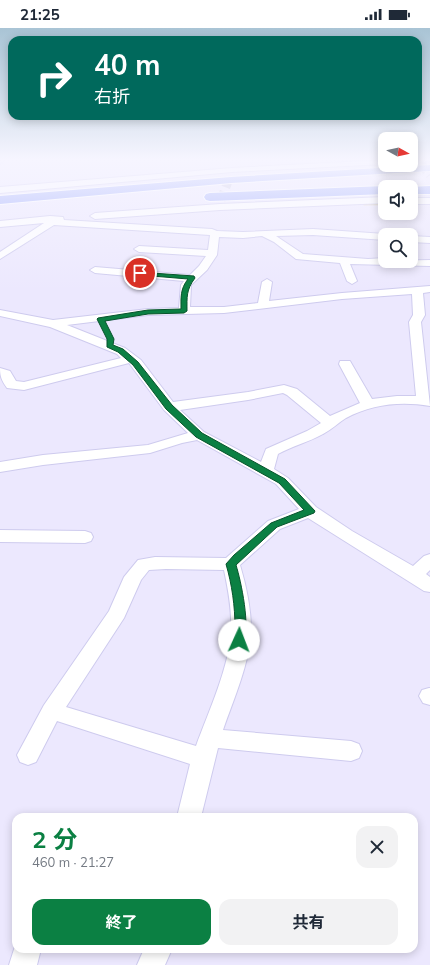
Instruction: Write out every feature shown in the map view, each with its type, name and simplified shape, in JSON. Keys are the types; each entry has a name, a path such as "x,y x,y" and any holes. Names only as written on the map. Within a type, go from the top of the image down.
{"highway":[{"path":"0,208 67,203"},
{"path":"0,211 91,204"}],"street":[{"path":"184,311 184,292 186,285 203,268 212,253 214,228 221,203"},
{"path":"0,224 51,221 221,203 246,203"},
{"path":"0,256 51,221 214,228 243,235 313,232 378,237"},
{"path":"263,233 277,240 300,257 344,261 430,263"},
{"path":"418,239 430,240"},
{"path":"139,249 212,253"},
{"path":"344,261 352,282"},
{"path":"95,270 192,278"},
{"path":"263,306 267,282"},
{"path":"0,323 7,314 53,324 105,331 148,312 263,306 342,296 430,289"},
{"path":"266,471 271,452 283,445 320,430 344,414 368,404 406,398 426,401 415,322 419,315 417,290"},
{"path":"53,324 105,331 120,351 136,363 169,407 199,435 282,481 310,511 346,535 430,586"},
{"path":"0,372 5,374 12,385 24,386 131,359"},
{"path":"345,364 368,404"},
{"path":"169,407 248,396 284,389 292,392 329,423"},
{"path":"0,467 43,460 150,449 179,439 199,435"},
{"path":"28,754 52,711 117,613 134,577 144,564 158,563 218,566 231,564 274,525 310,511"},
{"path":"0,536 85,537"},
{"path":"414,575 430,560"},
{"path":"190,813 203,758 236,662 241,629 236,583 231,564"},
{"path":"52,711 203,758"},
{"path":"210,736 218,739 350,751"},
{"path":"23,965 27,953"},
{"path":"151,965 156,953"}],"waterway":[{"path":"364,204 378,204"}],"route":[{"path":"140,273 192,278 186,285 184,292 184,311 148,312 101,319 110,339 110,346 120,351 136,363 169,407 199,435 282,481 310,511 274,525 231,564 236,583 241,629 239,640"}]}
